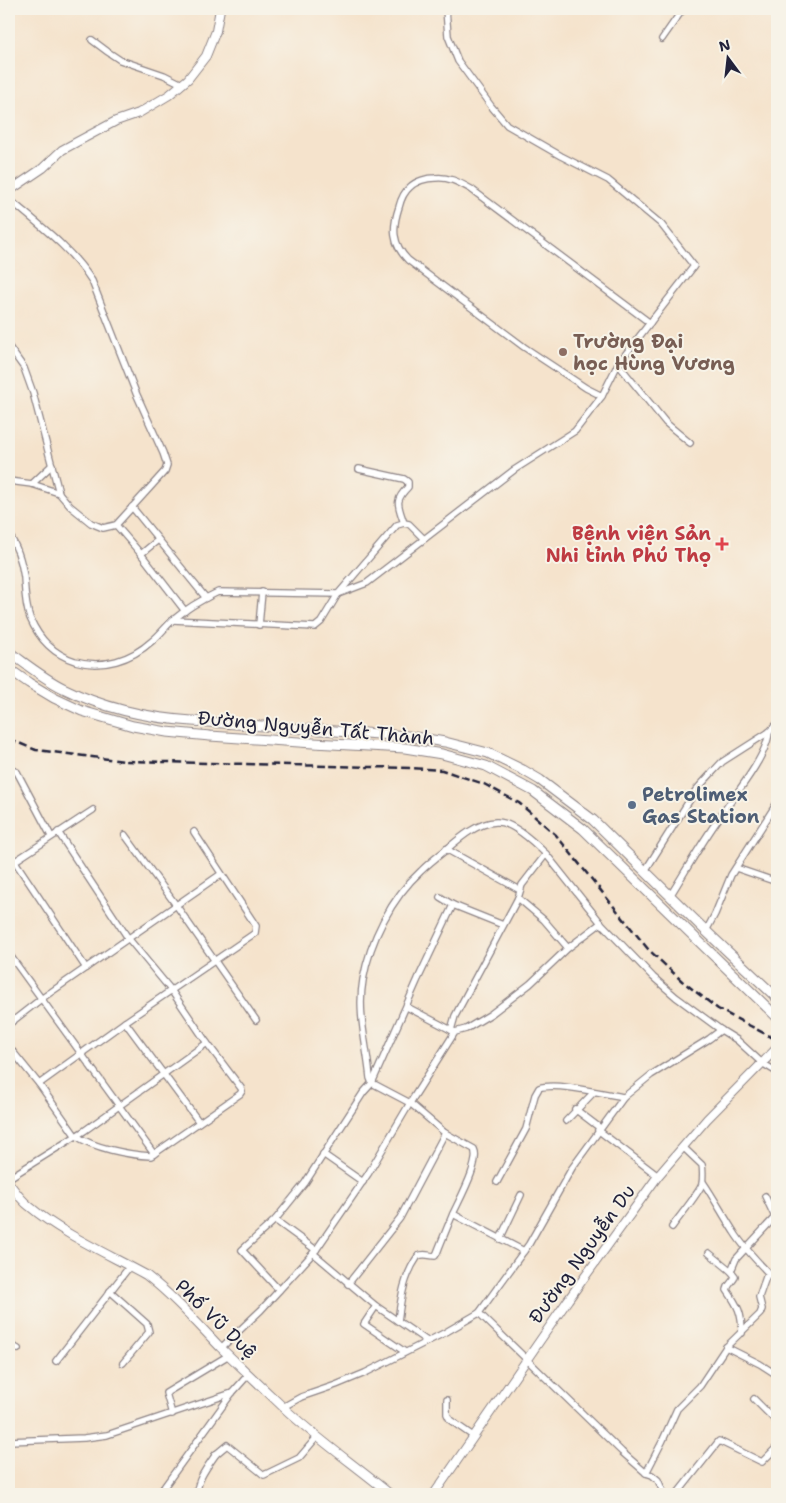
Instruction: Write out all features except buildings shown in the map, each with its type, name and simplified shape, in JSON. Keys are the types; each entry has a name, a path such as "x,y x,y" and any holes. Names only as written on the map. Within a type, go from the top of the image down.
{"main road":[{"name":"Đường Nguyễn Tất Thành","path":"9,652 62,688 97,702 138,714 167,720 408,736 445,742 488,753 523,770 575,804 777,998"},
{"name":"Đường Nguyễn Tất Thành","path":"9,669 29,684 82,711 133,726 176,733 304,743 405,748 442,754 486,766 533,791 583,828 777,1017"},
{"path":"133,726 138,714"},
{"path":"697,940 706,931"}],"street":[{"path":"9,191 43,168 62,150 116,121 139,113 169,95 188,79 206,56 216,31 220,9"},
{"path":"9,535 14,543 23,572 26,607 35,630 50,649 67,659 88,665 105,664 127,658 151,642 185,611 218,592 338,594 367,583 514,470 575,431 602,396 618,364 694,266 661,224 608,180 507,125 458,61 448,36 446,9"},
{"path":"662,39 683,9"},
{"path":"92,40 120,60 164,75 182,84"},
{"path":"602,396 586,388 524,346 408,260 397,245 395,235 394,221 402,197 411,186 423,180 437,177 454,180 471,189 650,323"},
{"path":"9,199 59,241 83,267 92,281 136,393 164,453 167,465 165,471 116,525 103,528 90,523 70,506 59,492 30,385 24,368 9,347"},
{"path":"618,364 666,423 690,443"},
{"path":"32,484 52,465"},
{"path":"358,469 404,479 408,482 408,487 400,495 399,500 404,523"},
{"path":"9,481 32,484 59,492"},
{"path":"132,507 206,598"},
{"path":"173,620 315,627 321,622 338,594 397,526 404,523 409,524 424,539"},
{"path":"116,525 185,611"},
{"path":"141,554 158,540"},
{"path":"259,625 262,592"},
{"path":"645,871 696,790 722,762 769,732 777,724"},
{"path":"670,896 714,824 758,761 769,738 769,732"},
{"path":"9,772 15,770 17,772 51,836"},
{"path":"706,931 731,875 774,812 777,803"},
{"path":"9,864 93,810"},
{"path":"372,1083 361,1015 361,994 367,962 376,936 403,890 420,871 446,849 481,824 498,822 507,824 531,839 546,854 601,923 653,977 676,997 737,1040 762,1063 777,1072"},
{"path":"9,1046 76,1135 84,1141 106,1149 151,1156 242,1091 171,990 128,938 58,832"},
{"path":"39,1084 124,1022 255,933 256,928 194,832"},
{"path":"125,834 256,1020"},
{"path":"446,849 520,890"},
{"path":"221,1348 261,1310 315,1252 363,1182 453,1031 455,1016 518,898 520,890 546,854"},
{"path":"14,860 86,968"},
{"path":"736,868 777,882"},
{"path":"9,1024 221,874"},
{"path":"440,897 454,905 503,925"},
{"path":"518,898 544,920 568,948"},
{"path":"279,1290 242,1250 275,1220 304,1183 363,1093 372,1083 422,970 454,905"},
{"path":"407,1007 453,1031 466,1029 503,1005 530,984 568,948 601,923"},
{"path":"9,954 154,1154"},
{"path":"124,1022 199,1122"},
{"path":"283,1407 301,1397 358,1376 479,1312 524,1251 572,1168 624,1097 651,1075 721,1030"},
{"path":"9,1178 84,1131 207,1043"},
{"name":"Đường Nguyễn Du","path":"434,1494 568,1300 658,1176 707,1119 777,1048"},
{"path":"372,1083 410,1103 445,1132 474,1149 476,1153 467,1186 435,1256 421,1254 412,1265 403,1286 398,1321"},
{"path":"497,1182 526,1129 536,1090 543,1086 549,1086 624,1097"},
{"path":"566,1121 594,1092"},
{"path":"576,1109 658,1176"},
{"path":"348,1284 400,1218 445,1132"},
{"path":"684,1147 702,1164 703,1182 734,1232 777,1282"},
{"path":"323,1154 363,1182"},
{"path":"672,1227 703,1182"},
{"name":"Phố Vũ Duệ","path":"9,1183 28,1205 44,1218 130,1266 154,1282 176,1301 221,1348 283,1407 317,1437 390,1494"},
{"path":"500,1239 521,1195"},
{"path":"731,1271 736,1259 775,1217 765,1196"},
{"path":"453,1214 524,1251"},
{"path":"275,1220 315,1252 348,1284 427,1341"},
{"path":"709,1253 735,1276 727,1290 741,1313 742,1332"},
{"path":"56,1361 130,1266"},
{"path":"646,1472 677,1409 700,1386 726,1347 760,1314 762,1309 759,1297 766,1277"},
{"path":"110,1291 147,1324 149,1328 149,1332 123,1363"},
{"path":"376,1306 364,1324 405,1352"},
{"path":"479,1312 622,1452 658,1480 664,1494"},
{"path":"9,1344 18,1349"},
{"path":"726,1347 777,1374"},
{"path":"172,1414 166,1392 229,1355"},
{"path":"159,1494 232,1393 249,1374"},
{"path":"9,1441 107,1435 232,1393"},
{"path":"754,1399 777,1422"},
{"path":"448,1400 447,1414 450,1420 473,1436"},
{"path":"197,1494 200,1480 216,1454 227,1444 264,1475 299,1458 317,1437"},
{"path":"676,1494 719,1441 762,1462 777,1446"}],"railway":[{"path":"9,739 36,750 125,761 412,768 442,770 484,784 519,803 556,835 648,949 682,981 718,1009 777,1040"}],"place":[{"name":"Trường Đại học Hùng Vương","path":"563,352"},
{"name":"Bệnh viện Sản Nhi tỉnh Phú Thọ","path":"722,544"},
{"name":"Petrolimex Gas Station","path":"632,805"}]}
